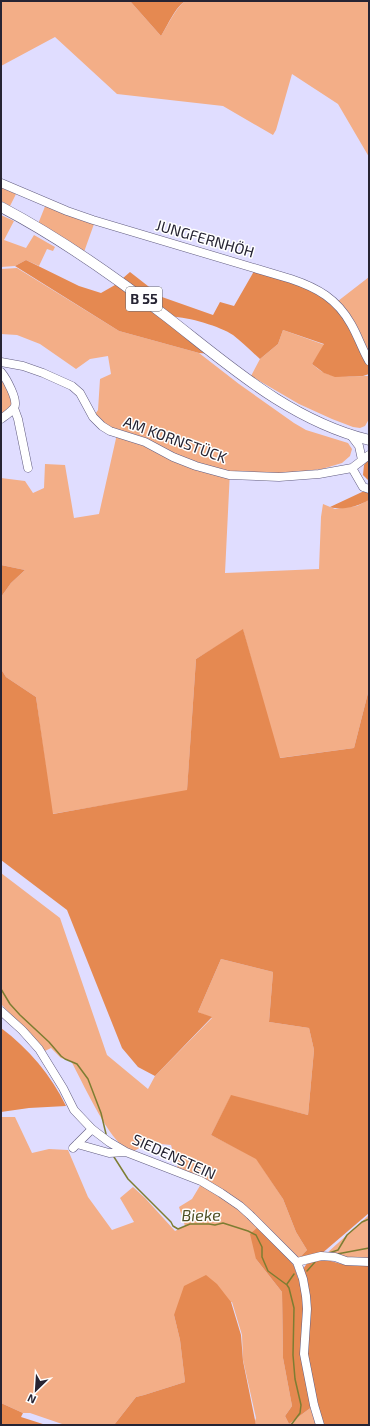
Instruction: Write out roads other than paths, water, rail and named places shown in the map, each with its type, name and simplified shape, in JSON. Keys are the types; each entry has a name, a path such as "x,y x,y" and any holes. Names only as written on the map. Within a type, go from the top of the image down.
{"main road":[{"name":"B 55","path":"1,207 51,235 108,272 257,387 296,411 350,434 369,438"}],"street":[{"name":"JUNGFERNHÖH","path":"1,183 67,211 93,220 291,279 316,288 326,295 351,324 369,361"},
{"name":"AM KORNSTÜCK","path":"1,362 23,366 44,373 72,386 80,393 93,417 102,426 117,434 145,442 172,457 196,466 229,475 254,477 279,477 352,468"},
{"path":"1,372 10,385 14,398 14,408 18,419 28,468"},
{"path":"1,419 14,408"},
{"path":"350,434 359,446 362,460"},
{"path":"362,460 369,438"},
{"path":"369,455 352,468 363,487 369,489"},
{"name":"SIEDENSTEIN","path":"1,1011 22,1030 39,1049 63,1088 74,1110 92,1129 109,1142 126,1152 201,1181 214,1189 240,1206 297,1262"},
{"path":"92,1129 75,1146 109,1153 126,1152"},
{"path":"320,1425 314,1405 304,1354 307,1309 303,1279 297,1262 321,1256 335,1257 353,1262 369,1262"}],"waterway":[{"name":"Bieke","path":"1,989 10,1004 20,1015 49,1042 61,1056 77,1064 88,1079 101,1113 106,1134"},
{"name":"Bieke","path":"114,1157 128,1179 171,1222 173,1226 178,1229 190,1224 215,1225 223,1223 256,1235 262,1247 262,1257 268,1271 287,1285 294,1308 293,1355 295,1379 301,1405 300,1413 291,1425"},
{"path":"329,1253 338,1250 347,1235 362,1222 369,1219"},
{"path":"337,1254 369,1248"},
{"path":"307,1271 315,1262"},
{"path":"287,1284 294,1274"}]}
